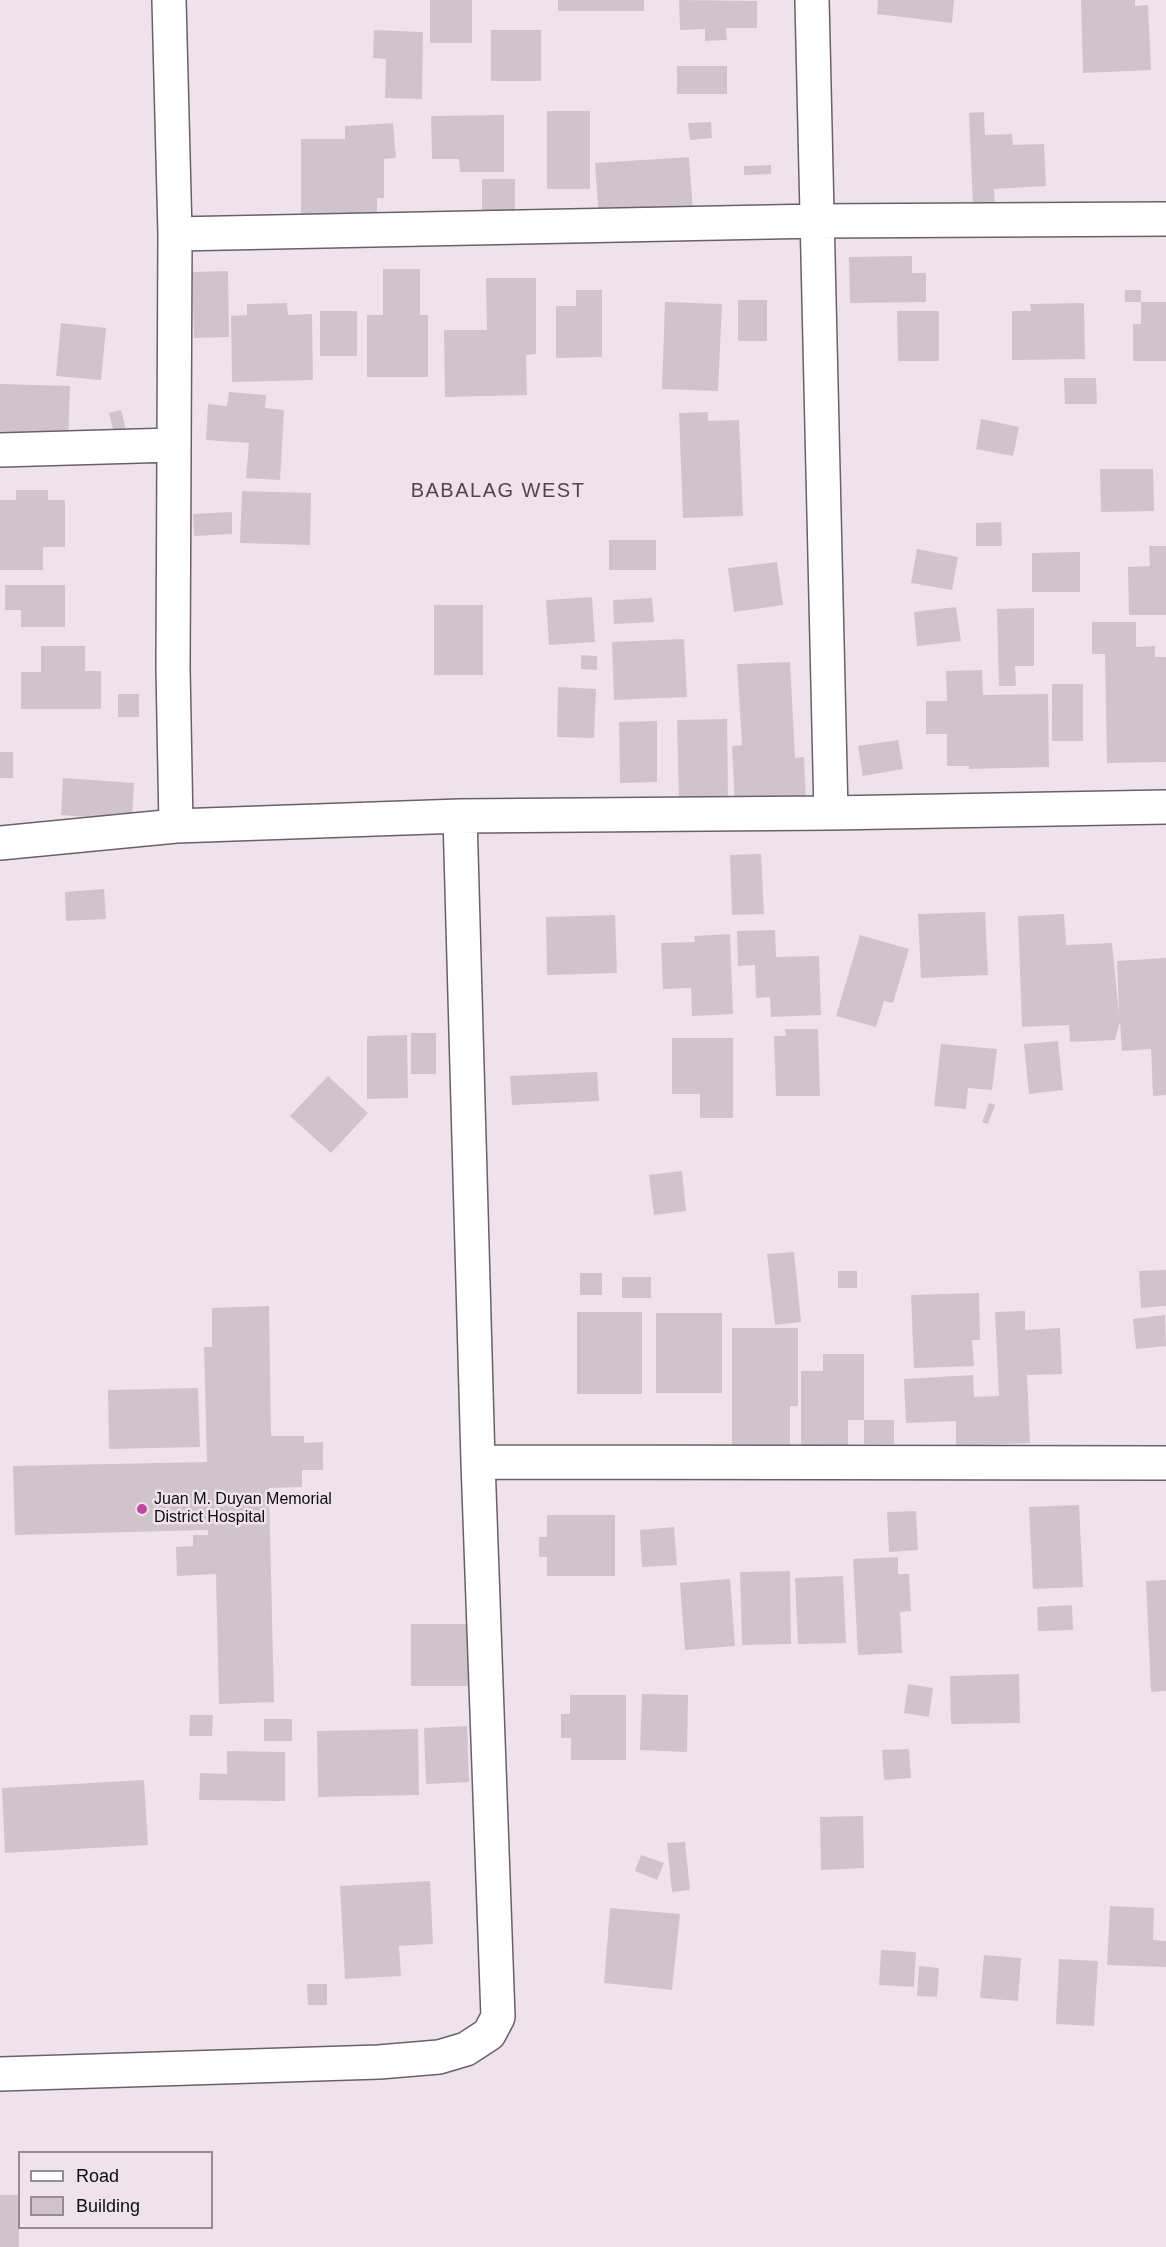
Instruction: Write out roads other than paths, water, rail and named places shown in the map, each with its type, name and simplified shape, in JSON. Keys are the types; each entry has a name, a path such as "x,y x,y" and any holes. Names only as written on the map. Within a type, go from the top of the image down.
{"street":[{"path":"170,0 175,234 173,668 176,826"},
{"path":"812,0 831,813"},
{"path":"175,234 818,221 1166,219"},
{"path":"0,450 173,445"},
{"path":"0,843 176,826 459,816 1166,807"},
{"path":"0,2074 379,2062 439,2057 466,2049 489,2034 498,2017 478,1462 459,816"},
{"path":"478,1462 1166,1463"}],"place":[{"name":"Juan M. Duyan Memorial District Hospital","path":"142,1509"}],"district":[{"name":"BABALAG WEST","path":"498,491"}]}
